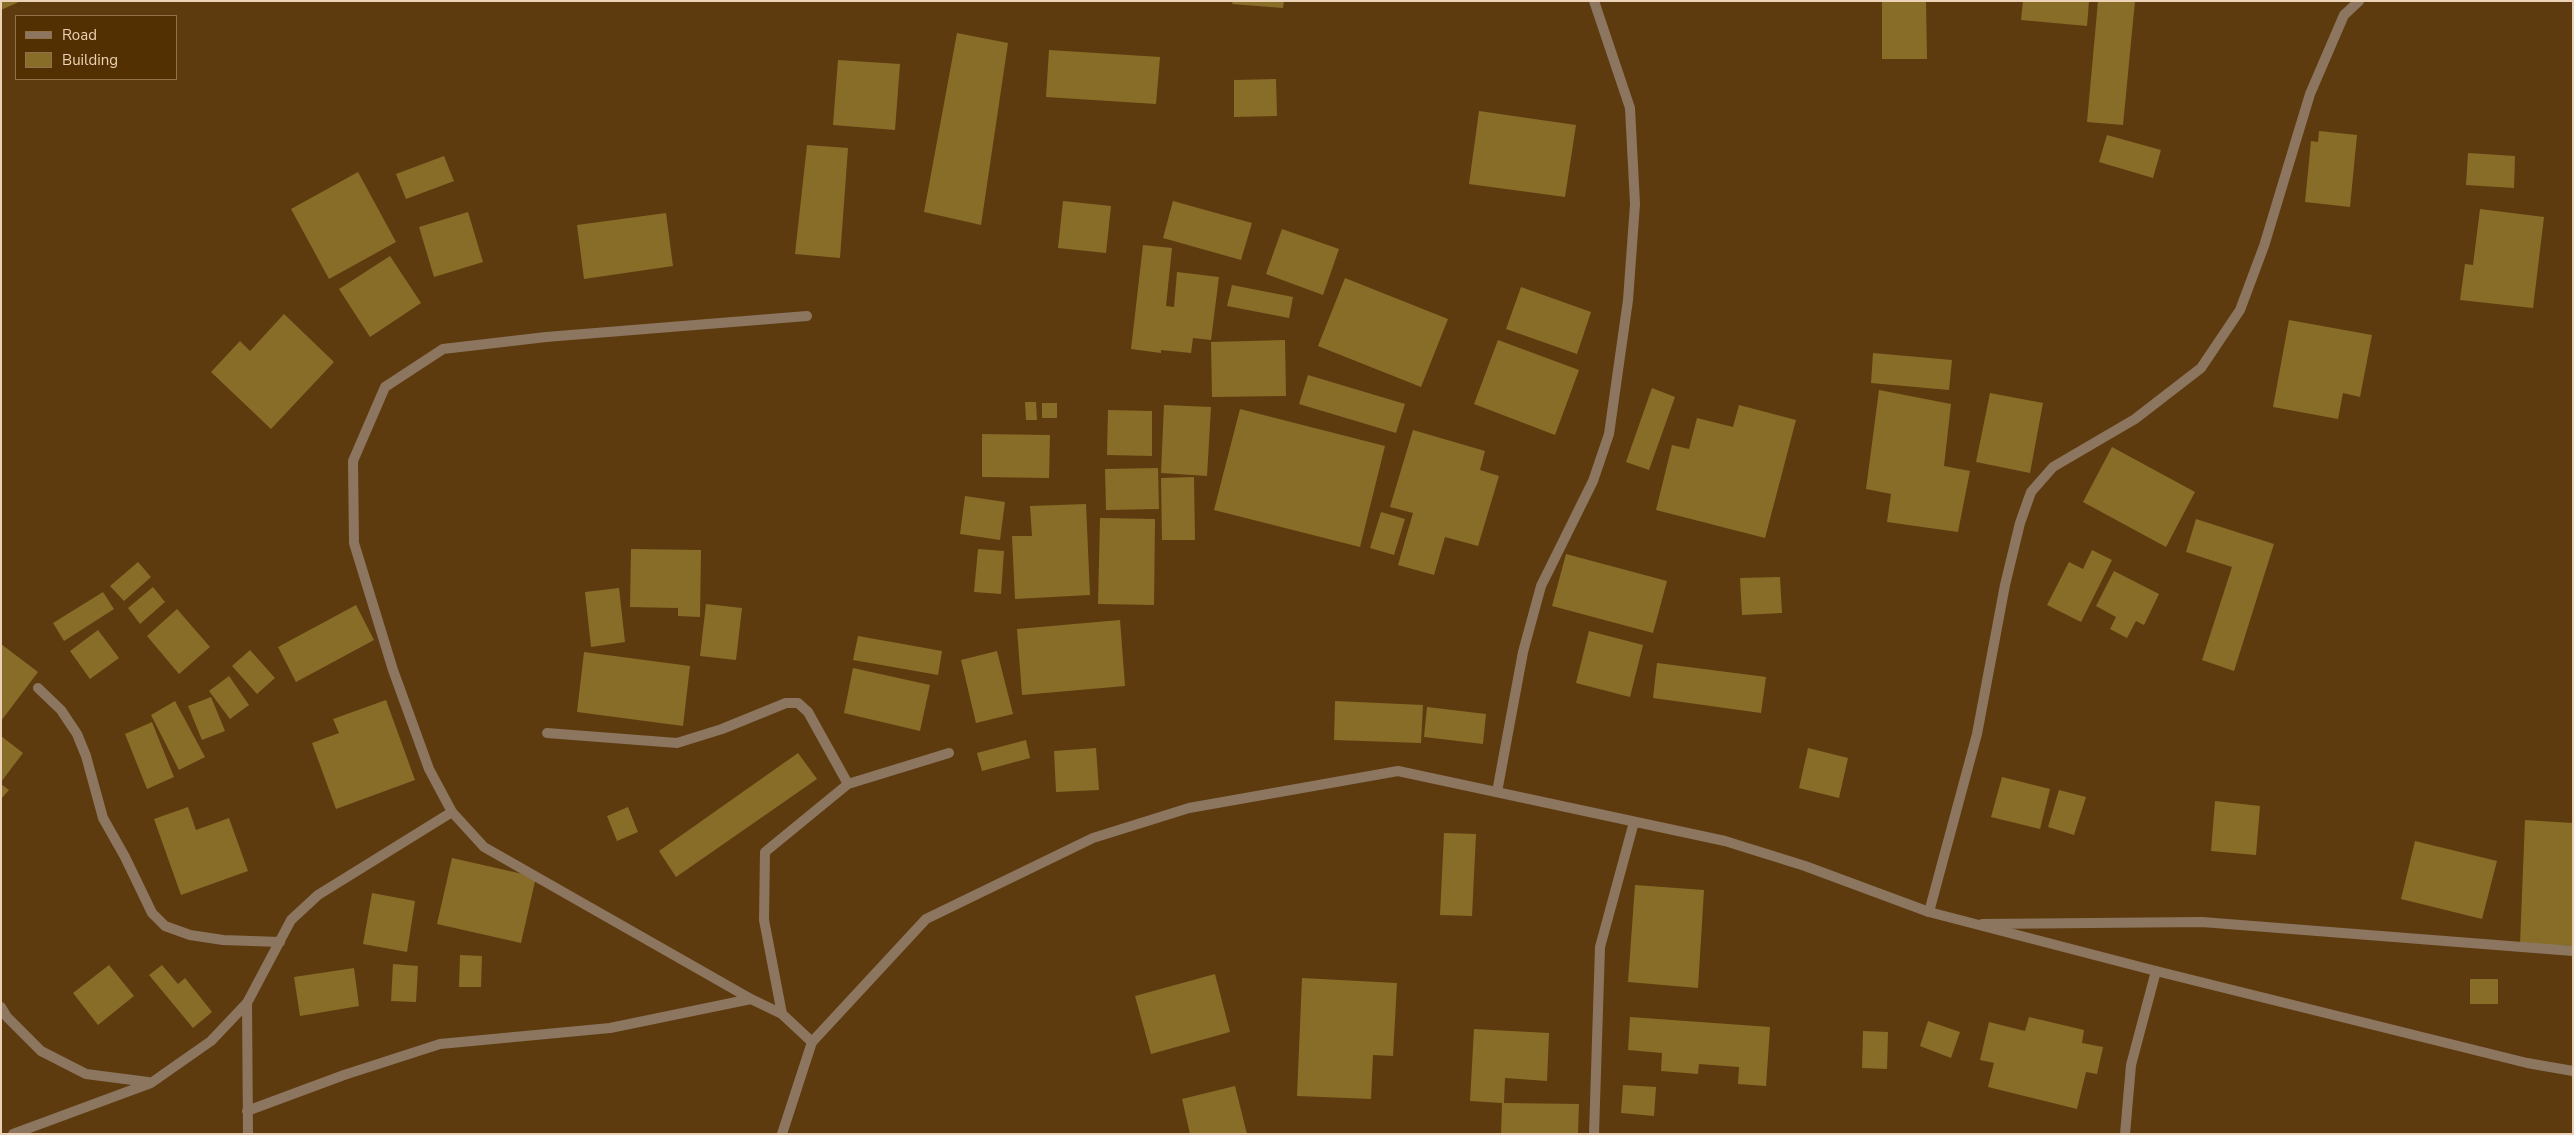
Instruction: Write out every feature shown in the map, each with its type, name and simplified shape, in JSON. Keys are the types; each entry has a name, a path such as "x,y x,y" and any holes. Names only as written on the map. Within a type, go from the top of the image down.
{"street":[{"path":"1497,792 1523,652 1541,586 1593,481 1609,434 1628,300 1635,204 1630,108 1594,1"},
{"path":"1930,912 1977,734 2005,585 2020,523 2031,492 2053,467 2135,419 2201,368 2240,310 2264,246 2310,94 2344,15 2359,1"},
{"path":"807,316 546,336 443,349 384,387 353,461 354,544 393,670 429,769 452,812 484,847 751,999 782,1014 812,1042"},
{"path":"38,688 61,710 77,734 91,771 103,818 125,857 152,913 164,926 190,935 223,940 280,942"},
{"path":"547,733 677,743 722,729 786,703 798,703 808,712 848,784"},
{"path":"782,1014 764,920 765,852 848,784 949,753"},
{"path":"782,1134 812,1042 926,919 1093,838 1189,808 1398,771 1724,841 1805,866 1930,912 2156,971 2518,1061 2573,1071"},
{"path":"13,1134 151,1083 211,1041 247,1003 291,920 318,896 452,812"},
{"path":"1594,1134 1600,947 1634,822"},
{"path":"1977,924 2202,922 2573,950"},
{"path":"2125,1134 2131,1066 2156,971"},
{"path":"248,1111 344,1075 440,1044 610,1028 751,999"},
{"path":"247,1003 248,1134"},
{"path":"1,1007 7,1017 41,1051 86,1074 151,1083"}],"building":[{"path":"1,1 21,1 1,10"},
{"path":"1233,1 1284,1 1283,8 1232,4"},
{"path":"1882,1 1926,1 1927,59 1882,59"},
{"path":"2023,1 2089,1 2087,26 2021,20"},
{"path":"2098,1 2135,1 2123,125 2087,122"},
{"path":"957,33 1008,43 981,225 924,212"},
{"path":"1049,50 1160,57 1156,104 1046,97"},
{"path":"838,60 900,64 895,130 833,125"},
{"path":"1276,79 1277,116 1234,117 1234,80"},
{"path":"1479,111 1576,125 1565,197 1469,184"},
{"path":"2319,131 2357,135 2350,207 2305,202 2311,141 2318,142"},
{"path":"2107,135 2161,150 2153,178 2099,162"},
{"path":"807,145 848,148 840,258 795,254"},
{"path":"2468,153 2515,156 2514,188 2466,185"},
{"path":"444,156 454,181 406,199 396,174"},
{"path":"358,172 396,242 329,279 291,209"},
{"path":"1063,201 1111,206 1106,253 1058,248"},
{"path":"1173,201 1252,223 1241,260 1163,238"},
{"path":"2480,209 2544,217 2533,308 2460,300 2465,264 2473,265"},
{"path":"468,212 483,262 434,277 419,227"},
{"path":"666,213 673,266 584,279 577,225"},
{"path":"1282,229 1339,249 1323,295 1266,274"},
{"path":"1143,245 1172,248 1166,306 1174,307 1177,272 1219,277 1211,340 1193,338 1191,353 1161,350 1161,353 1131,349"},
{"path":"390,256 421,303 370,337 339,289"},
{"path":"1345,278 1448,319 1421,387 1318,346"},
{"path":"1232,285 1293,297 1289,318 1227,306"},
{"path":"1521,287 1591,312 1577,354 1506,329"},
{"path":"284,314 334,362 271,429 211,372 240,341 250,351"},
{"path":"2289,320 2372,335 2360,397 2343,393 2338,419 2273,407"},
{"path":"1285,340 1286,396 1212,397 1211,342"},
{"path":"1498,340 1579,370 1555,435 1474,404"},
{"path":"1873,353 1952,360 1949,390 1871,383"},
{"path":"1308,375 1405,404 1396,433 1299,404"},
{"path":"1652,388 1675,397 1649,470 1626,462"},
{"path":"1879,390 1951,404 1944,466 1970,471 1958,532 1887,522 1891,494 1866,489"},
{"path":"1990,393 2043,403 2030,473 1976,462"},
{"path":"1025,402 1036,402 1037,420 1026,420"},
{"path":"1042,403 1057,403 1057,418 1042,418"},
{"path":"1164,405 1211,407 1207,476 1161,473"},
{"path":"1739,405 1796,420 1765,538 1656,510 1672,445 1689,449 1697,418 1733,427"},
{"path":"1240,409 1385,446 1360,547 1214,510"},
{"path":"1108,410 1152,411 1152,456 1107,455"},
{"path":"1413,430 1485,451 1480,470 1499,476 1478,546 1445,537 1434,575 1398,565 1413,513 1390,507"},
{"path":"982,434 1050,435 1049,478 982,477"},
{"path":"2112,447 2195,492 2166,547 2083,502"},
{"path":"1158,468 1159,509 1106,510 1105,469"},
{"path":"1194,477 1195,540 1162,540 1161,478"},
{"path":"965,496 1005,502 1000,540 960,534"},
{"path":"1086,504 1090,595 1015,599 1012,536 1032,536 1030,506"},
{"path":"1381,512 1405,519 1394,555 1370,548"},
{"path":"1100,518 1155,519 1154,605 1098,604"},
{"path":"2196,519 2274,544 2234,671 2202,660 2232,567 2186,552"},
{"path":"631,549 701,550 700,617 678,616 678,608 630,607"},
{"path":"978,549 1004,551 1001,594 974,592"},
{"path":"2092,550 2112,560 2081,622 2047,605 2069,562 2083,569"},
{"path":"1566,554 1667,581 1653,633 1552,606"},
{"path":"138,562 151,577 124,601 110,586"},
{"path":"2114,571 2159,594 2144,625 2136,621 2127,638 2110,629 2116,617 2096,606"},
{"path":"1780,577 1782,613 1742,615 1740,578"},
{"path":"153,587 165,602 140,624 128,608"},
{"path":"619,588 625,642 591,647 585,592"},
{"path":"103,592 114,609 64,641 53,623"},
{"path":"706,604 742,608 736,660 700,656"},
{"path":"356,605 374,640 296,682 278,647"},
{"path":"177,609 210,647 179,674 147,636"},
{"path":"1120,620 1125,686 1022,695 1017,629"},
{"path":"98,630 119,658 90,679 70,651"},
{"path":"1589,631 1643,645 1630,697 1576,683"},
{"path":"858,636 942,651 938,675 853,660"},
{"path":"1,644 38,672 1,721"},
{"path":"250,650 275,678 257,694 232,666"},
{"path":"997,651 1013,714 976,723 961,660"},
{"path":"584,652 690,666 683,726 577,712"},
{"path":"1657,663 1766,677 1761,713 1653,698"},
{"path":"853,668 930,685 920,731 844,713"},
{"path":"229,676 249,705 230,719 209,691"},
{"path":"211,697 225,731 202,740 188,706"},
{"path":"386,700 415,780 336,809 312,743 339,733 333,719"},
{"path":"175,701 205,757 179,770 151,715"},
{"path":"1335,701 1423,705 1421,743 1334,740"},
{"path":"1427,707 1486,714 1483,744 1424,737"},
{"path":"152,722 174,777 147,789 125,734"},
{"path":"1,736 23,753 1,782"},
{"path":"1026,740 1030,758 982,771 977,753"},
{"path":"1096,748 1099,790 1056,792 1054,751"},
{"path":"1808,748 1848,758 1839,798 1799,788"},
{"path":"798,753 817,779 676,877 659,851"},
{"path":"2002,777 2050,789 2040,829 1991,817"},
{"path":"1,784 9,790 1,799"},
{"path":"2059,790 2086,797 2074,835 2048,827"},
{"path":"2215,801 2260,806 2256,855 2211,851"},
{"path":"188,807 196,830 229,818 248,871 181,895 154,819"},
{"path":"628,807 638,832 617,841 607,816"},
{"path":"2525,820 2573,823 2573,946 2520,944"},
{"path":"1444,833 1476,834 1472,916 1440,915"},
{"path":"2415,841 2497,861 2482,919 2401,899"},
{"path":"452,858 536,877 521,943 437,924"},
{"path":"1635,885 1704,890 1698,988 1628,982"},
{"path":"372,893 415,901 407,952 363,944"},
{"path":"460,955 482,956 481,987 459,987"},
{"path":"393,964 418,966 416,1002 391,1001"},
{"path":"109,965 134,996 98,1025 73,993"},
{"path":"162,965 178,984 185,978 212,1012 193,1028 149,975"},
{"path":"354,968 359,1006 300,1016 294,977"},
{"path":"1215,974 1230,1032 1151,1054 1135,996"},
{"path":"1302,978 1397,983 1393,1056 1373,1055 1371,1099 1297,1096"},
{"path":"2470,979 2498,979 2498,1004 2470,1004"},
{"path":"1630,1017 1770,1027 1766,1086 1738,1084 1739,1067 1699,1064 1698,1074 1661,1071 1662,1053 1628,1050"},
{"path":"2029,1017 2084,1030 2082,1043 2103,1047 2097,1074 2086,1072 2077,1109 1988,1087 1994,1063 1980,1060 1989,1022 2025,1031"},
{"path":"1928,1021 1960,1032 1951,1058 1920,1046"},
{"path":"1474,1029 1549,1033 1547,1081 1505,1078 1504,1103 1579,1104 1578,1134 1501,1134 1502,1103 1470,1101"},
{"path":"1863,1031 1888,1032 1887,1069 1862,1068"},
{"path":"1623,1085 1656,1087 1654,1116 1621,1113"},
{"path":"1235,1086 1247,1134 1190,1134 1182,1099"}]}
